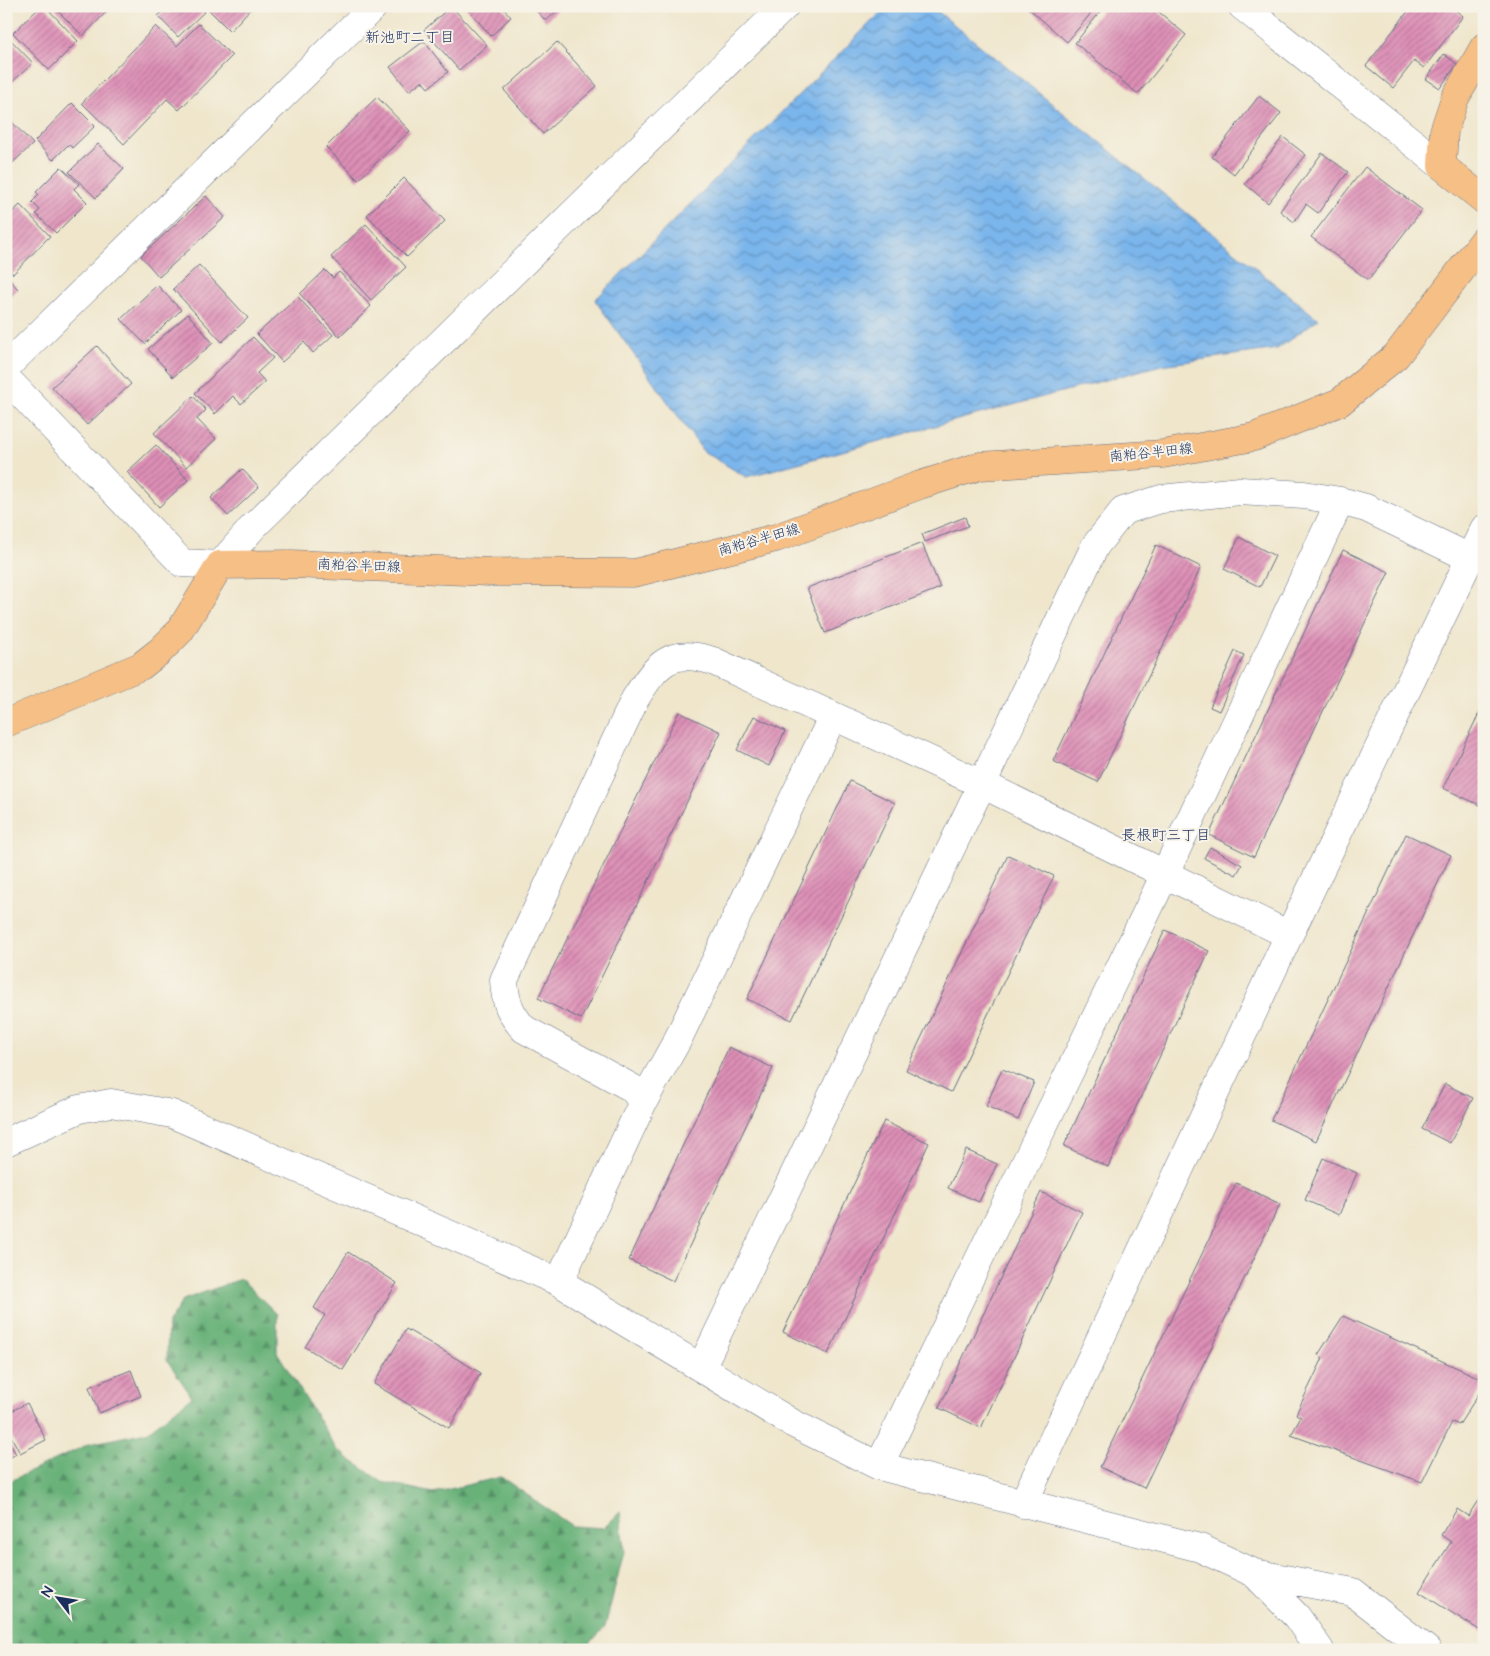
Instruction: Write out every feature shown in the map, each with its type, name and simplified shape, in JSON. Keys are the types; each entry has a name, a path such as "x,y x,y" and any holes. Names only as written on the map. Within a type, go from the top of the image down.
{"main road":[{"path":"1484,47 1455,98 1444,131 1442,166 1484,200"},
{"name":"南粕谷半田線","path":"220,565 291,564 490,572 634,573 776,538 920,485 980,466 1163,454 1254,437 1340,402 1396,356 1484,240"},
{"path":"6,723 141,666 180,632 220,565"}],"street":[{"path":"6,367 374,6"},
{"path":"6,378 182,563 220,565 253,528 785,6"},
{"path":"1242,6 1442,166"},
{"path":"701,1368 982,784 1094,546 1123,511 1162,499 1240,491 1304,495 1340,501 1366,508 1470,558"},
{"path":"879,1466 1165,874 1340,501"},
{"path":"1023,1504 1289,935 1484,528"},
{"path":"643,1102 632,1088 524,1029 511,1015 505,996 504,980 635,699 649,676 664,662 680,655 696,656 982,784 1289,935"},
{"path":"559,1282 643,1102 678,1039 833,716"},
{"path":"6,1142 79,1109 111,1103 172,1114 559,1282 792,1423 879,1466 1200,1548 1254,1573 1353,1592 1427,1650"},
{"path":"1254,1573 1297,1617 1320,1650"}],"green space":[{"path":"241,1279 277,1314 277,1352 337,1450 382,1482 433,1493 501,1477 572,1526 604,1528 620,1512 624,1551 605,1627 584,1650 6,1650 6,1483 89,1444 147,1432 192,1397 167,1360 168,1323 183,1300"}],"water":[{"path":"887,6 931,6 1318,319 1277,349 1161,365 746,477 703,451 595,300"}],"building":[{"path":"41,6 45,6 78,41 49,70 13,33"},
{"path":"53,6 110,6 111,7 83,36"},
{"path":"168,6 200,6 205,11 178,37 158,16"},
{"path":"205,6 253,6 230,31"},
{"path":"451,6 487,45 459,70 424,30"},
{"path":"465,6 505,6 503,8 511,17 491,36"},
{"path":"532,6 562,6 546,21"},
{"path":"1026,6 1097,6 1067,42"},
{"path":"1105,6 1152,6 1186,35 1138,94 1075,43"},
{"path":"1412,6 1450,6 1463,16 1424,68 1414,61 1393,88 1366,66"},
{"path":"199,24 232,56 179,110 167,99 124,144 82,103 156,26 177,46"},
{"path":"6,35 33,63 6,88"},
{"path":"424,41 448,72 428,88 422,81 409,91 390,67"},
{"path":"557,42 597,86 543,134 504,90"},
{"path":"1444,54 1457,64 1440,88 1426,79"},
{"path":"1259,96 1281,113 1234,174 1212,157"},
{"path":"377,97 410,131 358,180 326,147"},
{"path":"72,103 95,126 72,148 69,144 53,160 35,141"},
{"path":"6,116 33,144 6,169"},
{"path":"1283,137 1306,155 1268,203 1245,184"},
{"path":"98,144 124,169 96,198 69,172"},
{"path":"1322,153 1348,172 1318,213 1306,204 1294,222 1280,211"},
{"path":"61,167 79,184 74,189 87,202 56,233 36,214 40,210 32,202 39,195 36,192"},
{"path":"1365,167 1422,210 1368,280 1311,237"},
{"path":"404,178 445,221 407,257 367,215"},
{"path":"206,196 225,217 159,277 141,256"},
{"path":"20,205 50,236 13,274 6,267 6,218"},
{"path":"366,224 406,267 371,300 331,257"},
{"path":"199,265 248,318 222,342 173,289"},
{"path":"325,270 333,278 339,272 371,306 340,337 300,294"},
{"path":"6,276 18,289 6,300"},
{"path":"157,285 181,310 145,344 121,319"},
{"path":"298,297 333,335 313,353 304,342 282,362 257,334"},
{"path":"188,314 213,343 173,377 148,349"},
{"path":"253,337 273,358 257,373 265,382 241,404 233,396 215,414 195,393"},
{"path":"97,346 131,384 87,425 52,387"},
{"path":"193,396 206,410 197,419 216,439 186,467 154,433"},
{"path":"156,445 188,480 159,507 127,472"},
{"path":"242,469 259,487 228,516 211,498"},
{"path":"965,517 968,526 925,542 922,534"},
{"path":"1239,537 1275,556 1260,587 1224,569"},
{"path":"922,543 940,588 825,633 807,588"},
{"path":"1156,545 1201,567 1098,782 1053,761"},
{"path":"1343,550 1389,572 1254,857 1209,835"},
{"path":"1235,651 1244,655 1219,711 1210,707"},
{"path":"1484,703 1484,807 1443,788"},
{"path":"679,712 721,732 581,1019 538,998"},
{"path":"754,716 785,731 769,766 737,750"},
{"path":"850,781 895,803 792,1020 747,999"},
{"path":"1406,834 1451,855 1316,1141 1271,1120"},
{"path":"1210,847 1242,865 1236,875 1204,858"},
{"path":"1008,855 1054,876 951,1092 906,1070"},
{"path":"1165,930 1209,951 1108,1167 1064,1146"},
{"path":"729,1047 773,1068 673,1281 629,1260"},
{"path":"1002,1069 1034,1082 1018,1120 986,1106"},
{"path":"1445,1084 1473,1098 1450,1143 1422,1129"},
{"path":"884,1121 929,1143 828,1354 783,1332"},
{"path":"966,1150 997,1164 979,1202 948,1188"},
{"path":"1323,1158 1357,1173 1339,1215 1305,1200"},
{"path":"1236,1183 1280,1204 1144,1488 1100,1467"},
{"path":"1041,1192 1082,1212 981,1428 939,1408"},
{"path":"348,1252 397,1283 343,1370 305,1347 325,1315 314,1308"},
{"path":"1343,1316 1484,1380 1484,1385 1459,1425 1452,1422 1422,1482 1291,1435 1301,1417 1296,1414 1323,1358 1318,1355"},
{"path":"406,1329 481,1373 449,1428 374,1384"},
{"path":"131,1370 141,1396 99,1413 89,1387"},
{"path":"27,1403 46,1440 20,1453 6,1427 6,1414"},
{"path":"6,1437 16,1454 6,1460"},
{"path":"1484,1491 1484,1633 1419,1592 1451,1542 1441,1535 1457,1509 1468,1516"}],"district":[{"name":"新池町二丁目","path":"410,37"},
{"name":"長根町三丁目","path":"1166,835"}]}
